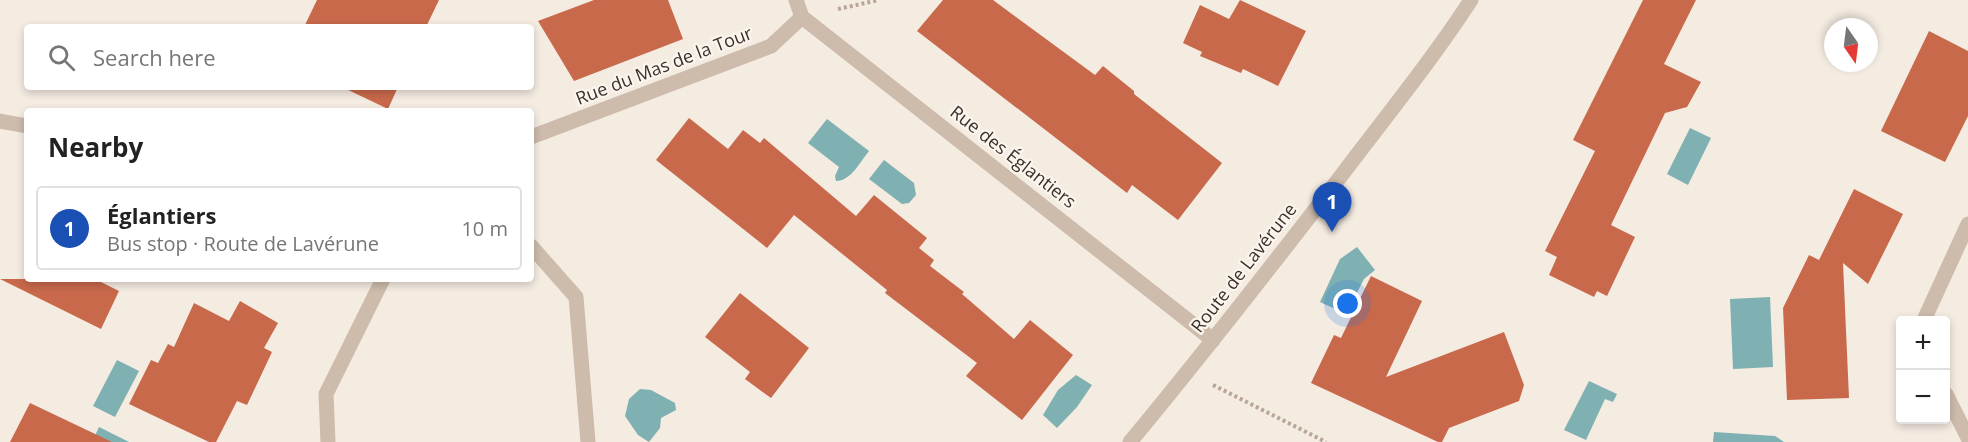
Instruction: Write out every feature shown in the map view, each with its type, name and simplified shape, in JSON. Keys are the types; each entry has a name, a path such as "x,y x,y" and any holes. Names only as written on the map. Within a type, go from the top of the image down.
{"street":[{"path":"796,0 802,17"},
{"name":"Route de Lavérune","path":"1130,442 1188,372 1439,49 1471,0"},
{"name":"Rue du Mas de la Tour","path":"534,136 771,46 802,17"},
{"name":"Rue des Églantiers","path":"802,17 1213,340"},
{"path":"0,121 24,125"},
{"path":"1926,316 1968,224"},
{"path":"534,249 576,297 588,442"},
{"path":"327,440 326,394 382,282"},
{"path":"1950,402 1968,438"}],"path":[{"path":"1188,372 1326,442"}],"water":[{"path":"827,119 869,151 855,170 846,178 836,181 835,176 839,167 808,143"},
{"path":"1690,128 1711,138 1688,185 1667,174"},
{"path":"884,160 914,183 916,195 909,203 902,204 869,179"},
{"path":"1357,247 1375,270 1364,279 1346,314 1320,302 1340,259"},
{"path":"1770,297 1773,367 1733,369 1730,299"},
{"path":"117,360 139,371 115,417 93,406"},
{"path":"1076,375 1092,385 1077,407 1057,428 1043,415 1058,390"},
{"path":"1589,381 1617,394 1613,402 1605,399 1586,440 1564,430"},
{"path":"640,389 651,390 675,403 676,410 661,418 660,428 649,442 638,435 625,416 629,399"},
{"path":"99,427 129,442 92,442"},
{"path":"1714,432 1775,436 1784,442 1713,442"}],"building":[{"path":"317,0 439,0 427,24 305,24"},
{"path":"594,0 668,0 683,39 574,81 538,21"},
{"path":"943,0 993,0 1095,75 1103,66 1134,91 1134,94 1222,163 1178,220 1132,185 1127,193 917,31"},
{"path":"1240,0 1306,31 1278,86 1243,69 1241,73 1200,56 1202,52 1183,43 1200,5 1229,19"},
{"path":"1643,0 1696,0 1664,64 1701,82 1687,107 1665,113 1611,225 1635,237 1607,296 1597,291 1594,297 1549,275 1557,257 1545,251 1595,151 1573,140"},
{"path":"1929,31 1968,51 1968,116 1945,162 1881,131"},
{"path":"348,90 397,90 388,108"},
{"path":"689,118 728,149 743,130 760,143 764,138 856,216 874,195 927,238 919,248 934,260 930,266 964,292 962,294 1014,339 1030,320 1073,355 1022,420 966,376 977,363 885,293 887,290 794,215 767,248 656,160"},
{"path":"1854,189 1903,214 1868,284 1843,263 1849,398 1787,400 1783,308 1809,255 1819,260"},
{"path":"1371,276 1422,301 1386,377 1504,332 1524,385 1519,401 1449,428 1442,442 1438,442 1311,383 1334,335 1341,338"},
{"path":"0,279 24,279 24,282 101,282 119,291 101,329"},
{"path":"740,293 809,348 771,398 745,379 750,372 705,337"},
{"path":"240,301 278,323 264,348 272,352 247,405 237,401 216,442 209,442 129,404 151,360 158,363 168,344 174,347 194,303 229,321"},
{"path":"30,403 112,442 10,442"}],"place":[{"name":"Églantiers","path":"1332,232"}]}
